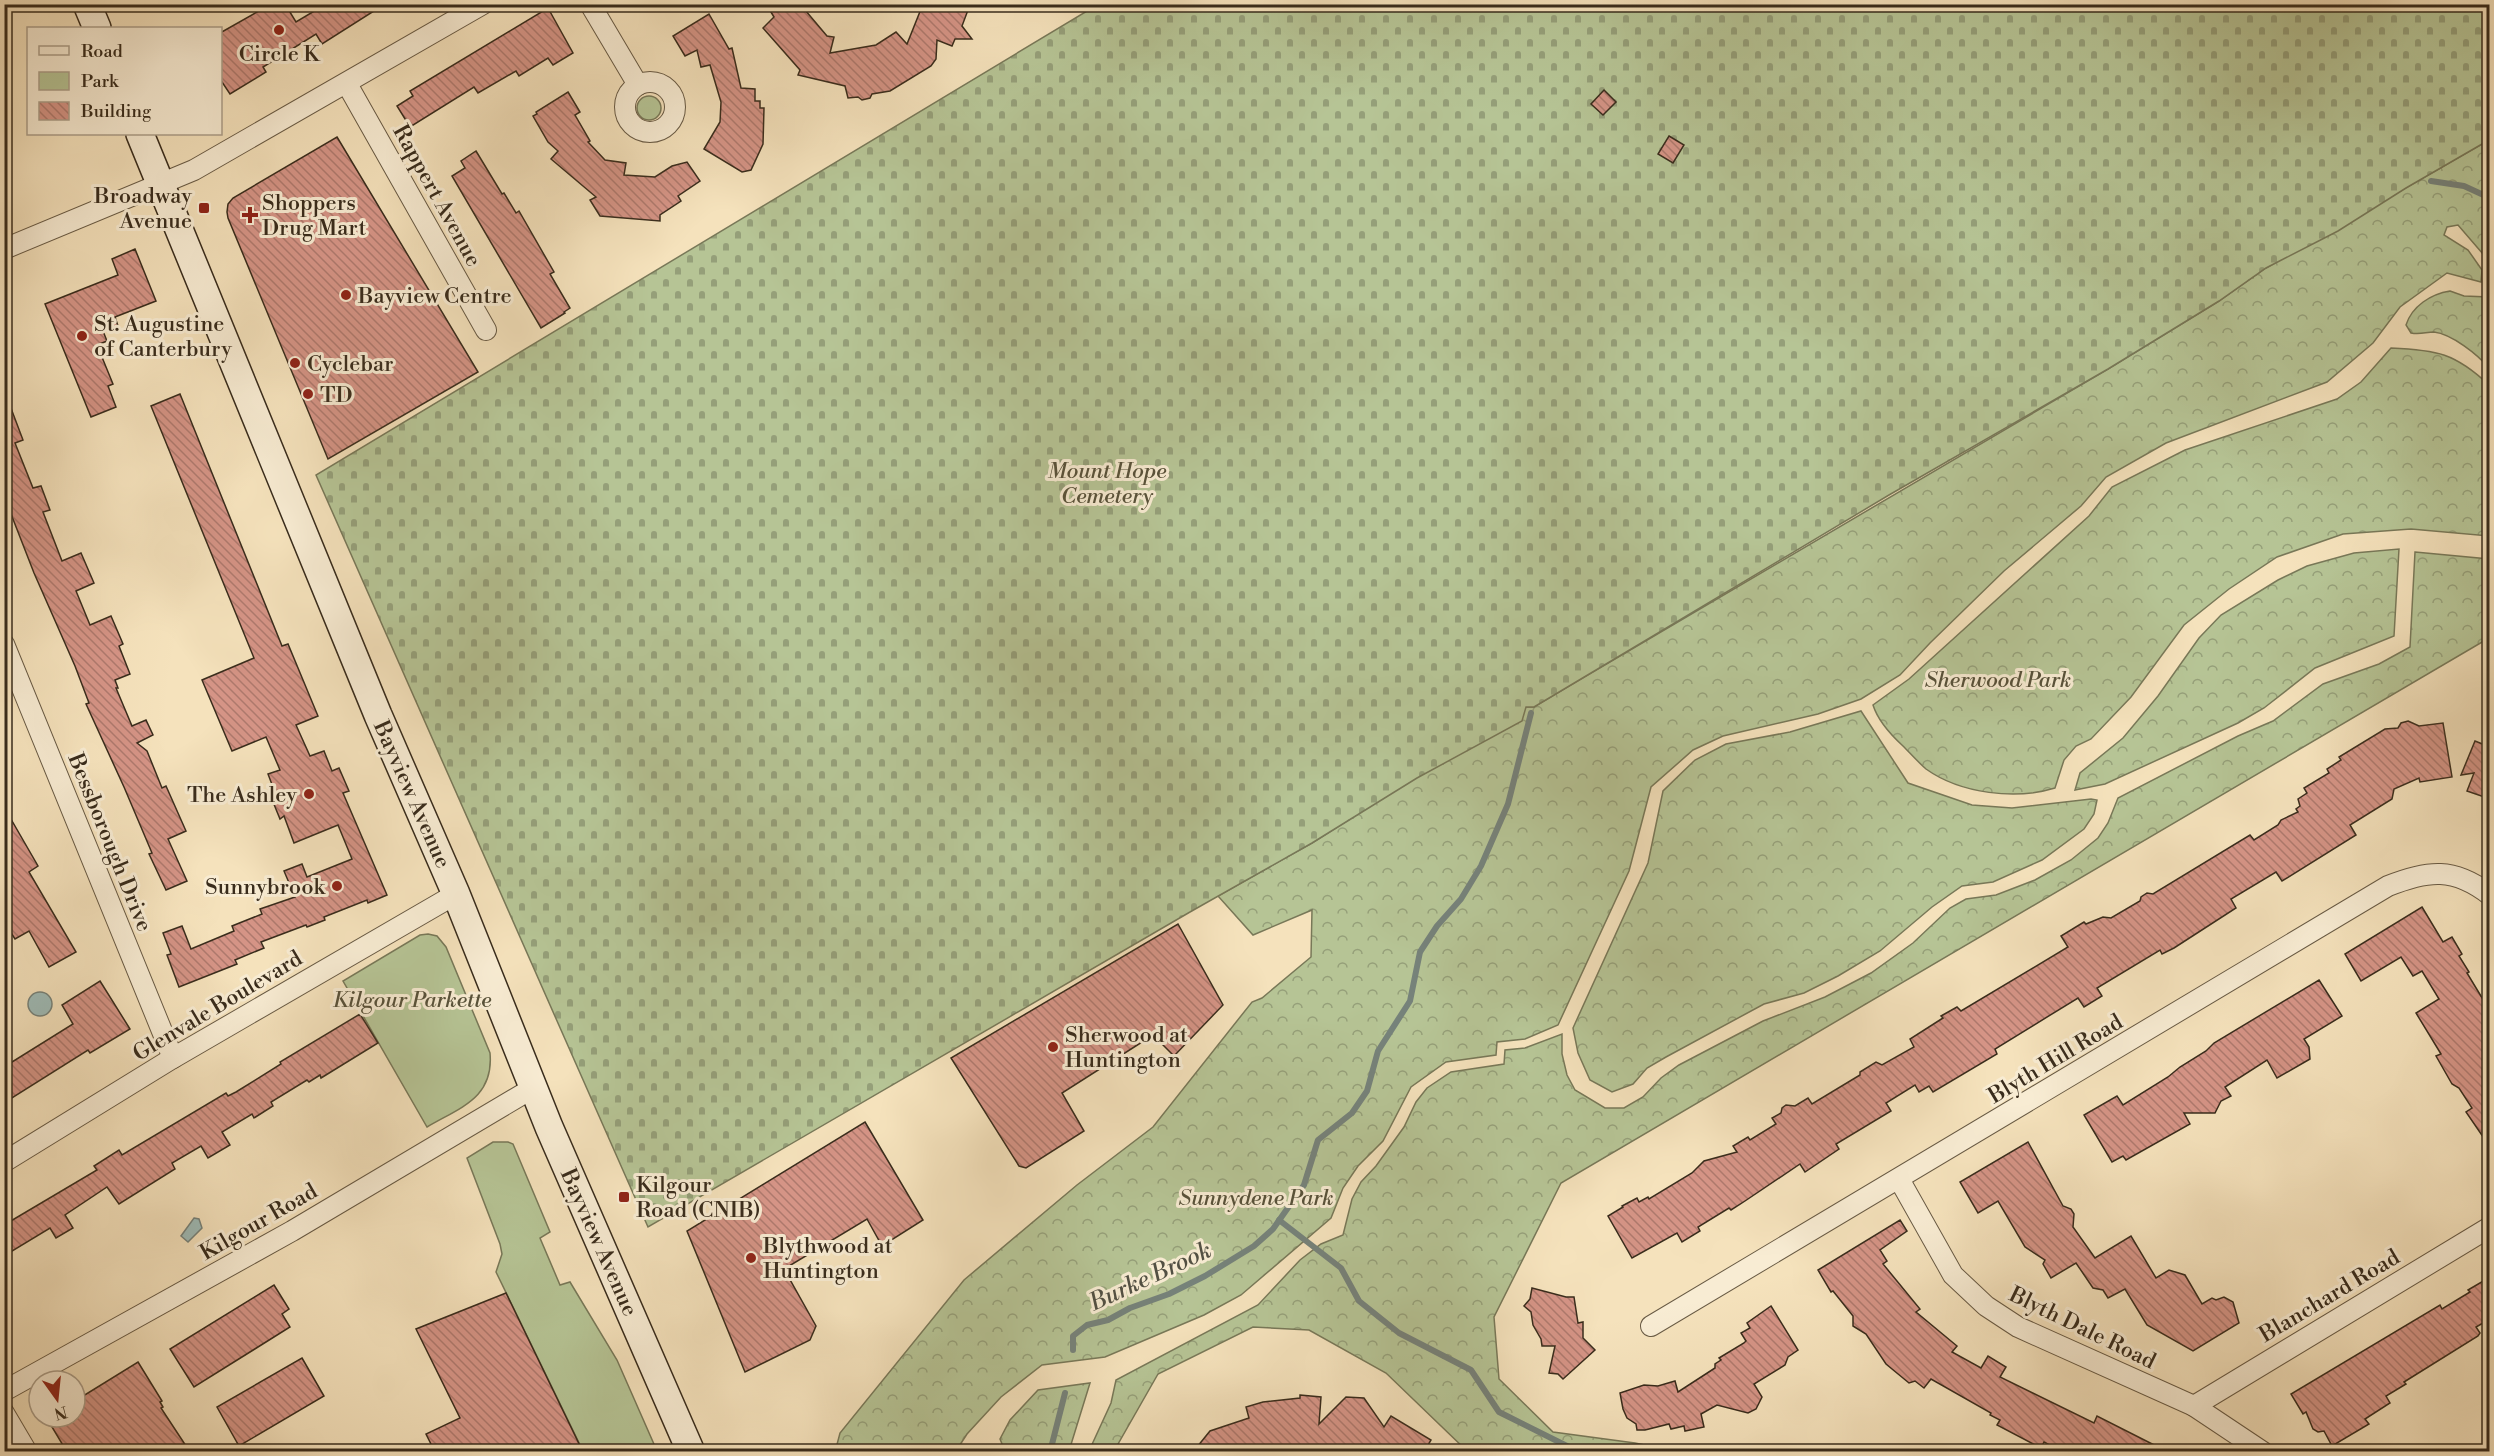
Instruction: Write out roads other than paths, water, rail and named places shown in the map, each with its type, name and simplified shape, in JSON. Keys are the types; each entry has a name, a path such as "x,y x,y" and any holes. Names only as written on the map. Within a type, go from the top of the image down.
{"main road":[{"path":"87,4 97,27"},
{"name":"Bayview Avenue","path":"140,135 378,715 456,894 534,1088 691,1452"}],"street":[{"path":"4,249 194,170 483,4"},
{"path":"590,4 638,85"},
{"name":"Rappert Avenue","path":"347,84 486,330"},
{"name":"Bessborough Drive","path":"4,644 173,1058"},
{"name":"Blyth Hill Road","path":"1651,1326 2388,886 2415,875 2442,872 2463,879 2490,895"},
{"name":"Glenvale Boulevard","path":"4,1162 173,1058 456,894"},
{"name":"Kilgour Road","path":"4,1391 292,1231 534,1088"},
{"name":"Blyth Dale Road","path":"1899,1179 1953,1275 1986,1306 2018,1327 2194,1406 2263,1452"},
{"name":"Blanchard Road","path":"2194,1406 2490,1227"},
{"path":"4,1413 27,1452"}],"water":[{"path":"40,992 49,995 52,1004 49,1013 40,1016 31,1013 28,1004 31,995"},
{"path":"194,1218 199,1219 202,1228 188,1242 181,1236"}],"waterway":[{"name":"Burke Brook","path":"2431,181 2464,186 2490,198"},
{"name":"Burke Brook","path":"1073,1350 1073,1336 1087,1325 1108,1320 1130,1308 1169,1294 1205,1276 1254,1246 1273,1229 1304,1185 1318,1140 1352,1113 1367,1091 1378,1051 1410,1001 1420,952 1437,926 1461,899 1481,866 1508,804 1531,713"},
{"path":"1279,1220 1341,1268 1359,1301 1399,1333 1471,1370 1499,1412 1579,1452"},
{"name":"Burke Brook","path":"1050,1452 1065,1393"}],"place":[{"name":"Circle K","path":"279,30"},
{"name":"Broadway Avenue","path":"204,208"},
{"name":"Shoppers Drug Mart","path":"250,215"},
{"name":"Bayview Centre","path":"346,295"},
{"name":"St. Augustine of Canterbury","path":"82,336"},
{"name":"Cyclebar","path":"295,363"},
{"name":"TD","path":"308,394"},
{"name":"The Ashley","path":"309,794"},
{"name":"Sunnybrook","path":"337,886"},
{"name":"Sherwood at Huntington","path":"1053,1047"},
{"name":"Kilgour Road (CNIB)","path":"624,1197"},
{"name":"Blythwood at Huntington","path":"751,1258"}],"park label":[{"name":"Mount Hope Cemetery","path":"1107,482"},
{"name":"Sherwood Park","path":"1998,679"},
{"name":"Kilgour Parkette","path":"412,999"},
{"name":"Sunnydene Park","path":"1256,1197"}]}
